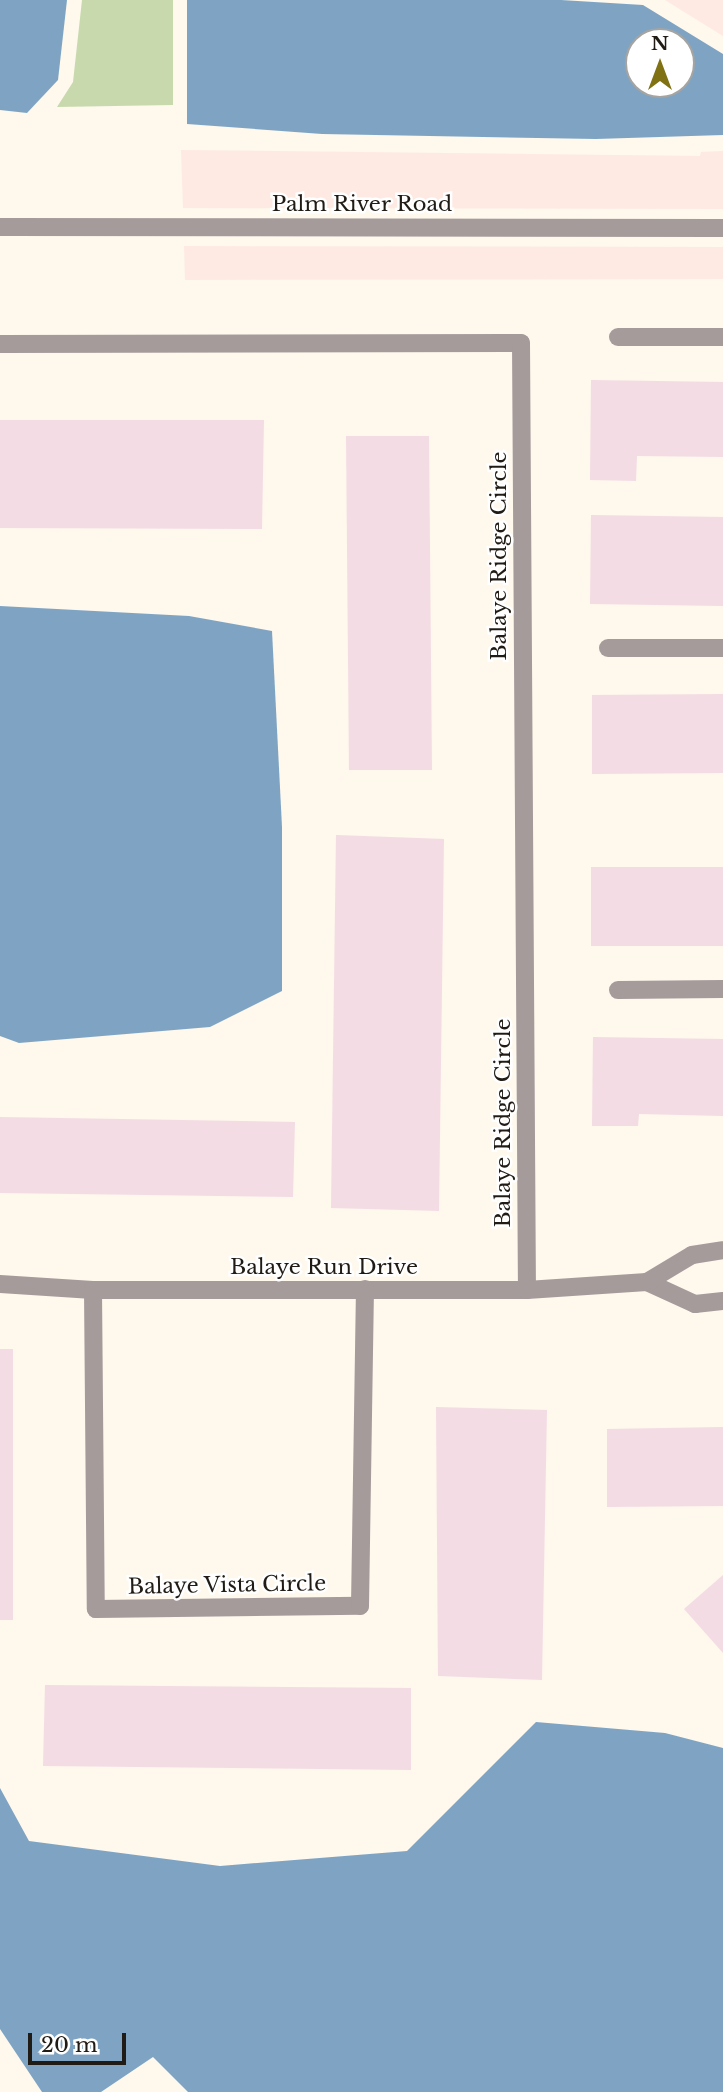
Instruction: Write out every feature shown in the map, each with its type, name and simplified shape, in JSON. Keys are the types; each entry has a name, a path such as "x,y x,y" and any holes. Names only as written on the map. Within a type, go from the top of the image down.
{"street":[{"name":"Palm River Road","path":"0,226 723,228"},
{"path":"618,337 723,337"},
{"name":"Balaye Ridge Circle","path":"0,344 521,343 527,1290"},
{"path":"608,648 723,648"},
{"path":"618,990 723,989"},
{"name":"Balaye Run Drive","path":"0,1284 93,1290 527,1290 647,1282 692,1255 723,1250"},
{"name":"Balaye Run Drive","path":"647,1282 695,1304 723,1301"},
{"name":"Balaye Vista Circle","path":"93,1290 96,1609 360,1606 365,1289"}],"shaded area":[{"path":"665,0 723,0 723,36"},
{"path":"181,150 700,156 701,152 723,151 723,209 183,208"},
{"path":"184,246 723,247 723,279 185,280"}],"green space":[{"path":"82,0 173,0 173,105 57,107 73,82"}],"water":[{"path":"0,0 67,0 58,80 27,113 0,110"},
{"path":"187,0 561,0 643,5 681,28 625,28 625,98 695,98 695,37 723,54 723,135 596,139 322,134 187,124"},
{"path":"0,606 189,616 272,631 282,827 282,991 210,1027 19,1043 0,1036"},
{"path":"536,1722 665,1733 723,1748 723,2092 188,2092 153,2057 101,2092 42,2092 0,2029 0,1788 29,1841 220,1866 407,1851"}],"building":[{"path":"591,380 723,382 723,457 637,456 636,481 590,480"},
{"path":"0,420 264,420 262,529 0,528"},
{"path":"346,436 429,436 432,770 349,770"},
{"path":"591,515 723,517 723,606 590,604"},
{"path":"723,694 723,773 592,774 592,695"},
{"path":"336,835 444,839 439,1211 331,1208"},
{"path":"591,867 723,867 723,946 591,946"},
{"path":"593,1037 723,1039 723,1116 639,1114 638,1126 592,1126"},
{"path":"0,1117 295,1122 293,1197 0,1193"},
{"path":"0,1349 13,1349 13,1620 0,1620"},
{"path":"436,1407 547,1410 542,1680 438,1676"},
{"path":"723,1427 723,1506 607,1507 607,1429"},
{"path":"723,1575 723,1653 684,1609"},
{"path":"45,1685 411,1688 411,1770 43,1766"}]}
